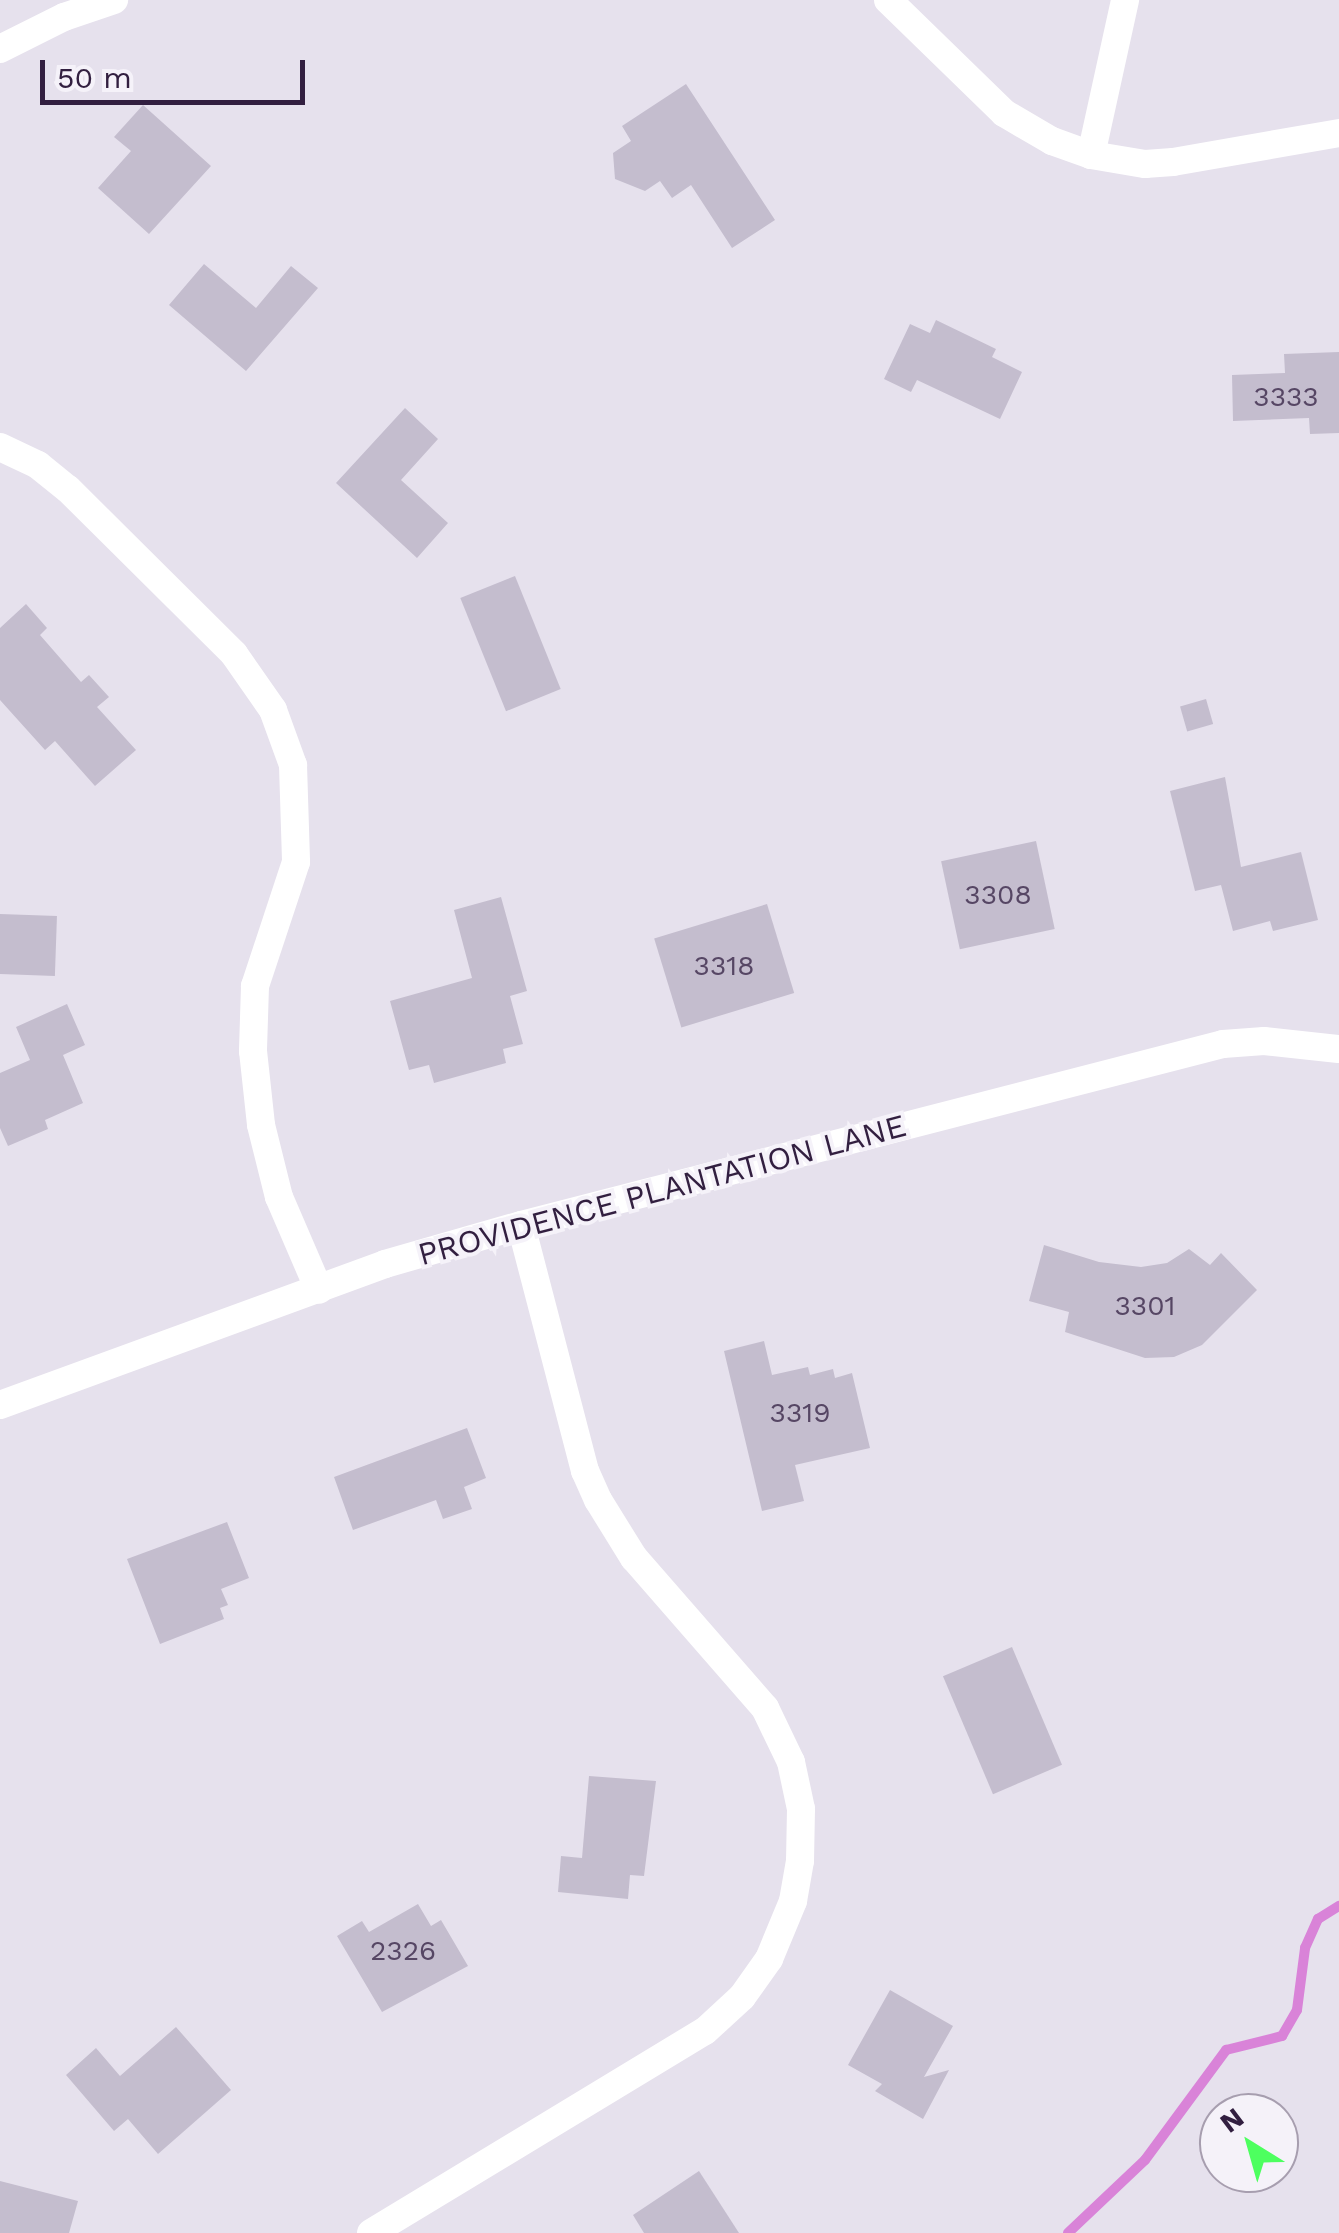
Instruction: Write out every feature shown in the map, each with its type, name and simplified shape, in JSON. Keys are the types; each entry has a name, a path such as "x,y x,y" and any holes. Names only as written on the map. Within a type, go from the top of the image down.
{"street":[{"path":"0,49 64,17 114,0"},
{"path":"888,0 1004,113 1052,142 1090,156 1145,164 1174,162 1339,132"},
{"path":"1090,156 1125,0"},
{"path":"0,447 38,464 68,489 234,654 272,710 293,765 296,862 255,986 253,1051 261,1125 279,1197 318,1290"},
{"name":"PROVIDENCE PLANTATION LANE","path":"0,1406 385,1264 521,1225 1224,1044 1264,1041 1339,1048"},
{"path":"371,2233 705,2031 742,1997 769,1959 793,1900 800,1860 801,1809 791,1762 773,1722 746,1684 634,1558 598,1500 585,1470 521,1225"}],"building":[{"path":"686,84 775,220 732,248 691,185 672,198 660,181 645,191 615,179 613,153 631,141 622,126"},
{"path":"143,105 211,166 149,234 98,188 131,151 114,137"},
{"path":"204,264 256,308 291,266 318,288 246,371 169,305"},
{"path":"936,320 996,349 992,357 1022,372 1000,419 917,380 911,392 884,379 910,324 930,333"},
{"path":"1339,352 1339,433 1310,434 1309,418 1233,421 1232,375 1285,373 1284,354"},
{"path":"405,408 438,439 401,480 448,523 417,558 336,483"},
{"path":"515,576 561,689 506,711 460,598"},
{"path":"26,604 47,628 40,635 81,682 89,675 109,697 97,707 136,750 95,786 55,741 45,750 0,700 0,628"},
{"path":"1206,699 1213,724 1187,731 1180,706"},
{"path":"1225,777 1241,867 1301,852 1318,920 1273,931 1270,921 1233,931 1221,885 1195,891 1170,791"},
{"path":"1036,841 1055,929 960,949 941,861"},
{"path":"501,897 527,991 510,996 523,1044 503,1049 506,1063 434,1083 429,1065 409,1070 390,1001 472,978 454,910"},
{"path":"767,904 794,993 681,1027 654,938"},
{"path":"0,914 57,916 55,976 0,974"},
{"path":"67,1004 85,1045 63,1055 83,1103 45,1120 48,1129 8,1146 0,1128 0,1073 30,1060 16,1027"},
{"path":"1044,1245 1099,1262 1141,1267 1167,1263 1189,1249 1210,1265 1221,1253 1257,1290 1202,1345 1174,1357 1145,1358 1065,1332 1069,1312 1029,1301"},
{"path":"764,1341 772,1375 808,1367 810,1375 833,1369 835,1378 852,1373 870,1448 795,1465 804,1501 762,1511 724,1351"},
{"path":"467,1428 486,1478 464,1487 472,1509 443,1519 436,1500 353,1530 334,1477"},
{"path":"227,1522 249,1578 221,1589 228,1605 220,1608 224,1619 160,1644 127,1559"},
{"path":"1012,1647 1062,1765 993,1794 943,1676"},
{"path":"589,1776 656,1781 644,1876 630,1875 628,1899 558,1892 561,1856 582,1858"},
{"path":"418,1904 431,1926 441,1920 468,1966 382,2012 337,1936 362,1921 369,1932"},
{"path":"890,1990 953,2026 924,2077 949,2070 923,2119 875,2091 882,2084 848,2065"},
{"path":"176,2027 231,2090 158,2154 128,2119 114,2131 66,2075 96,2048 120,2076"},
{"path":"699,2171 739,2233 644,2233 633,2215"},
{"path":"0,2181 78,2201 69,2233 0,2233"}],"waterway":[{"path":"1068,2233 1145,2160 1226,2050 1282,2036 1297,2010 1305,1948 1318,1919 1339,1906"}]}
